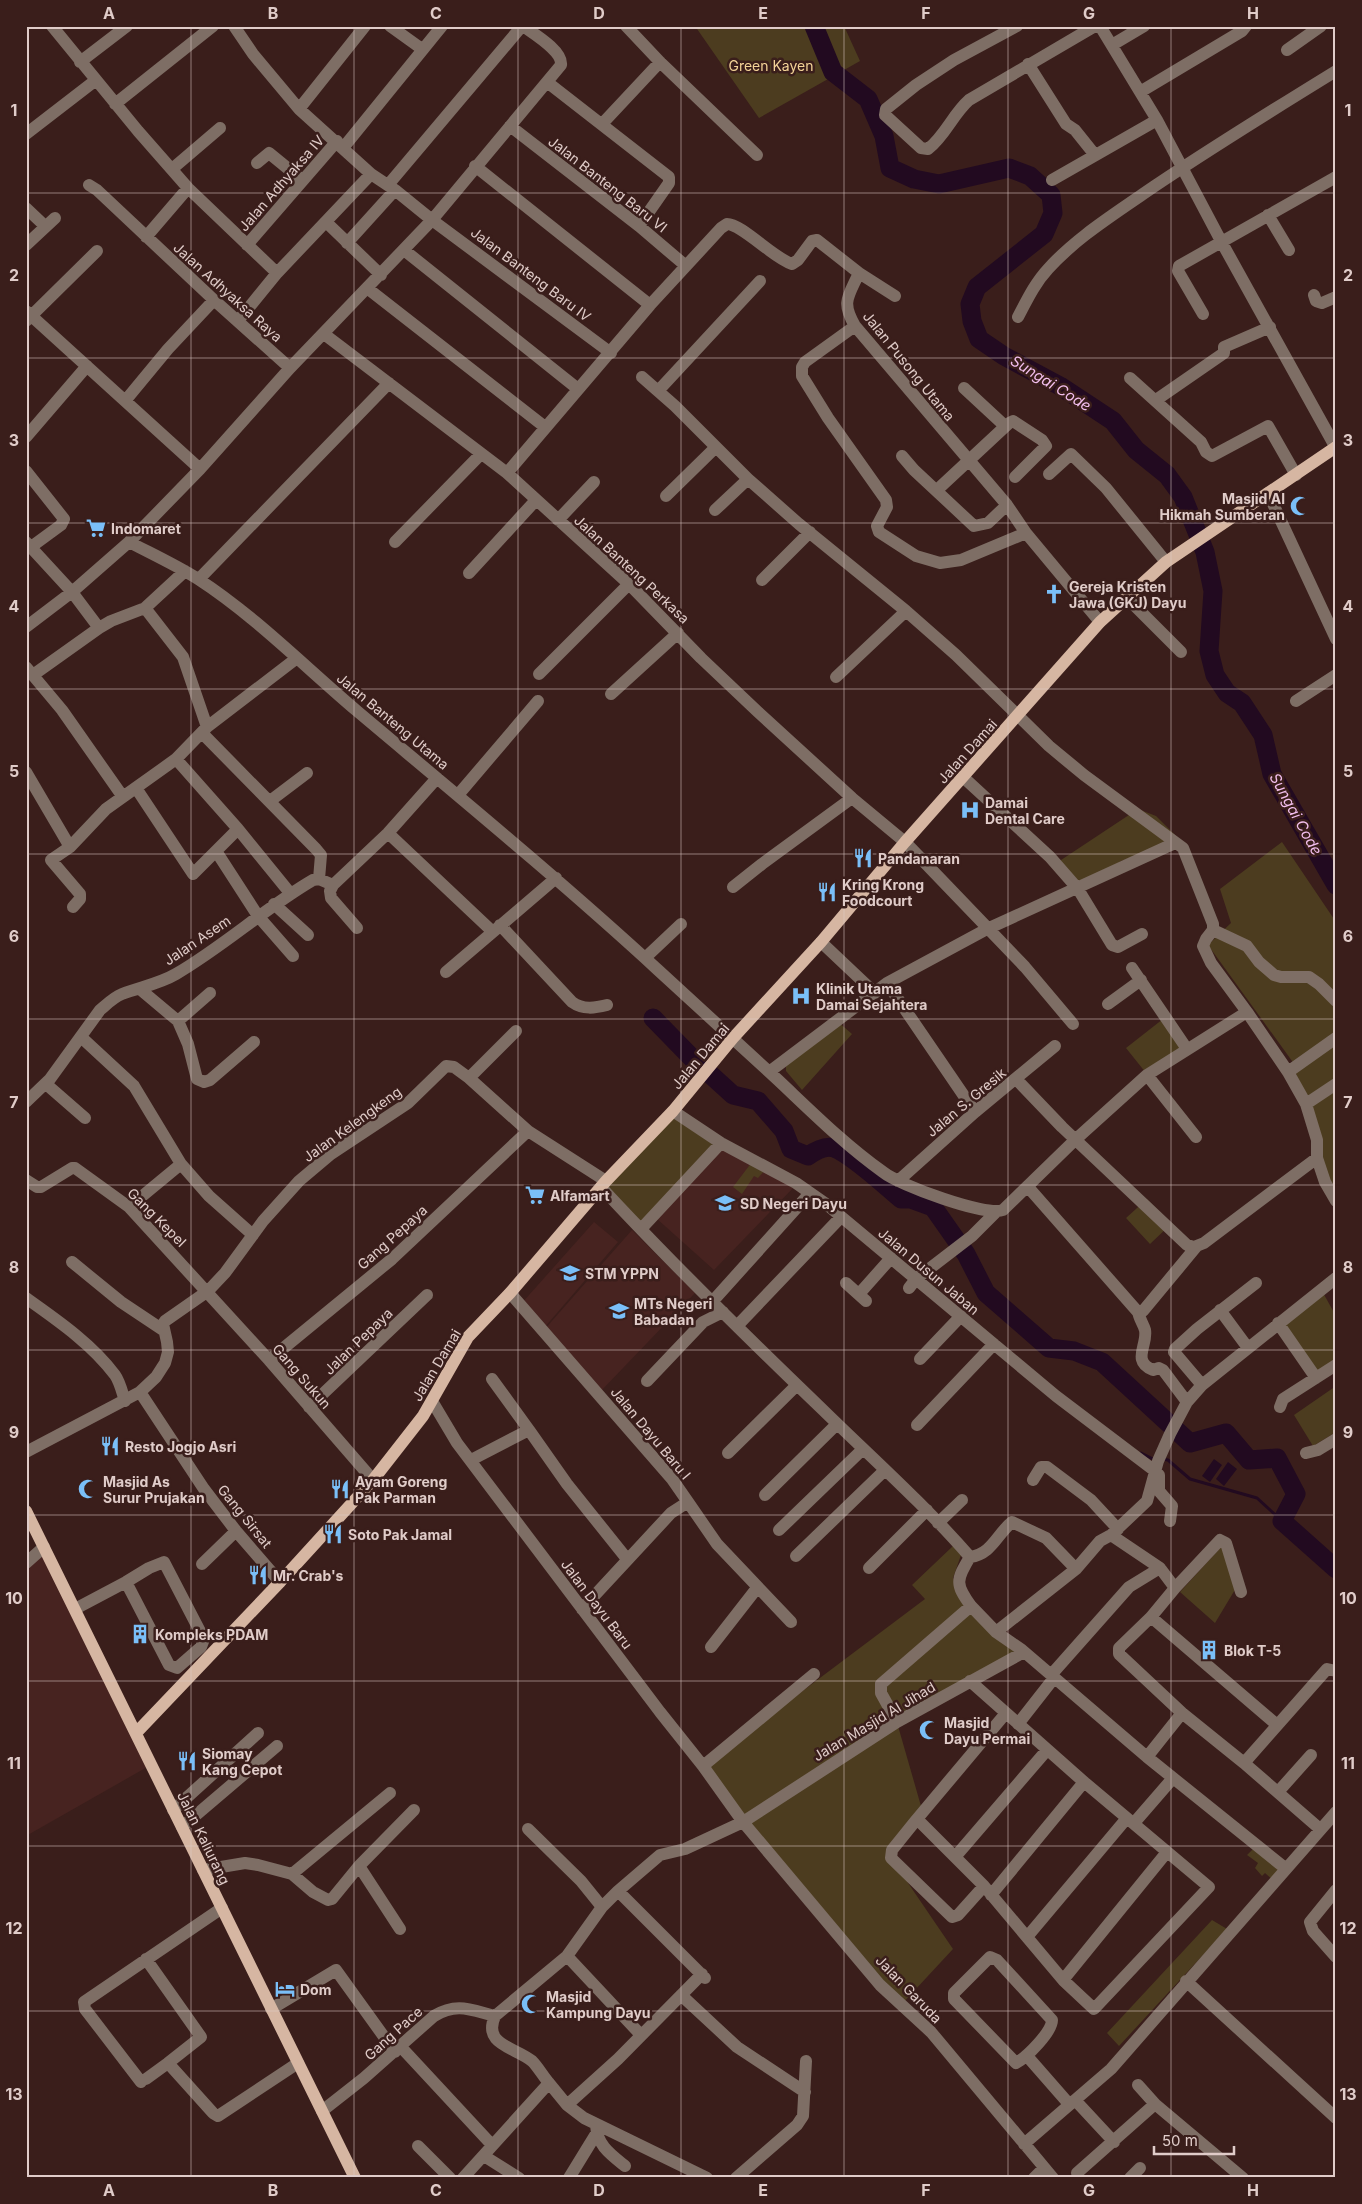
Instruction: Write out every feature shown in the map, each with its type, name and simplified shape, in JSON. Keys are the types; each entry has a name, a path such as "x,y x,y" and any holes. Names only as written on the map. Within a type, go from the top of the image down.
{"main road":[{"name":"Jalan Damai","path":"136,1732 280,1582 373,1480 414,1428 432,1401 468,1337 510,1293 603,1184 673,1110 733,1038 821,942 905,842 1100,622 1166,562 1336,448"},
{"name":"Jalan Kaliurang","path":"26,1510 355,2178"}],"street":[{"path":"52,26 80,62 188,188 277,273"},
{"path":"80,62 127,26"},
{"path":"116,104 213,26"},
{"name":"Jalan Banteng Baru IV","path":"234,26 253,54 299,109 370,174 392,188 611,353"},
{"path":"299,109 365,26"},
{"path":"390,26 422,49"},
{"name":"Jalan Adhyaksa IV","path":"247,245 302,180 340,145 442,26"},
{"path":"26,627 72,592 129,542 200,469 290,368 432,220 561,65 562,60 558,53 522,26 347,243"},
{"path":"626,26 660,62 757,155"},
{"path":"1017,26 946,65 916,85 886,109 885,115 921,148 928,149 937,140 953,116 969,100 1095,26"},
{"path":"1100,26 1157,120 1221,242 1336,448"},
{"path":"1112,45 1144,26"},
{"path":"1140,92 1242,31 1246,26"},
{"path":"1287,50 1321,26"},
{"path":"602,124 660,62"},
{"path":"1028,64 1066,124 1075,130 1095,155"},
{"path":"1018,317 1032,291 1046,271 1061,255 1093,229 1182,166 1336,72"},
{"path":"26,134 96,80"},
{"path":"547,82 670,177 669,183 639,226"},
{"path":"1052,180 1157,120"},
{"name":"Jalan Banteng Baru VI","path":"510,126 639,226 686,266"},
{"path":"172,169 220,128"},
{"path":"257,163 269,153 302,180"},
{"path":"475,166 650,305"},
{"path":"238,321 277,273 370,174"},
{"path":"1202,314 1178,269 1221,242 1336,177"},
{"name":"Jalan Adhyaksa Raya","path":"89,185 97,190 214,300 290,368"},
{"path":"146,237 188,188"},
{"path":"26,208 50,222 26,245"},
{"path":"1268,215 1289,250"},
{"path":"326,222 381,275"},
{"path":"507,473 650,305 722,228 731,224 788,263 795,263 812,240 817,240 859,273 895,296"},
{"path":"404,250 578,389"},
{"path":"97,251 28,315 200,469"},
{"name":"Jalan Pusong Utama","path":"859,273 849,295 846,311 854,326 1007,505 1026,533 1100,622"},
{"path":"658,390 760,281"},
{"path":"367,288 546,427"},
{"path":"1314,295 1316,301 1322,303 1336,297"},
{"path":"125,401 168,349 214,300"},
{"path":"854,326 805,362 802,367 802,376 828,418 886,500 888,507 877,526 879,532 916,556 940,563 962,560 1026,533"},
{"path":"1156,400 1224,353 1224,347 1270,327"},
{"name":"Jalan Banteng Perkasa","path":"324,334 507,473 629,584 726,681 852,798 905,842 1025,968 1073,1024"},
{"path":"26,437 87,366"},
{"path":"642,377 658,390 748,480 906,611 1049,746 1084,775 1183,848 1214,930"},
{"path":"1130,378 1202,442 1206,452 1212,456 1268,426 1296,474"},
{"path":"199,579 389,383"},
{"path":"964,388 1005,426"},
{"path":"937,490 1005,426 1013,421 1046,443 1043,449 1015,477"},
{"path":"666,496 715,448"},
{"path":"395,542 481,454"},
{"path":"1049,474 1071,454 1106,488 1166,562"},
{"path":"902,456 914,470 974,526 988,523 1007,505"},
{"path":"26,470 64,519 61,525 29,545 72,592 99,628"},
{"path":"715,510 748,480"},
{"path":"558,520 594,482"},
{"path":"1268,493 1336,639"},
{"path":"469,573 536,500"},
{"path":"762,580 810,532"},
{"name":"Jalan Banteng Utama","path":"129,542 199,579 297,658 556,878 838,1136 885,1174 937,1196 996,1212"},
{"path":"123,796 62,710 30,671 111,621 145,608 185,571"},
{"path":"539,674 629,584"},
{"path":"1126,597 1181,652"},
{"path":"145,608 183,657 205,730 321,855 319,879 333,885"},
{"path":"836,677 906,611"},
{"path":"612,694 678,632"},
{"path":"72,906 80,899 80,894 51,860 70,847 106,809 176,759 205,730 297,658"},
{"path":"1296,701 1336,675"},
{"path":"458,795 538,701"},
{"path":"176,759 238,829 290,894"},
{"path":"26,772 70,847"},
{"path":"270,801 307,773"},
{"path":"963,777 1029,836 1078,889 1112,946 1118,948 1142,934"},
{"path":"357,928 332,898 330,891 333,885 388,833 437,778"},
{"path":"136,788 193,874 238,829"},
{"path":"733,887 852,798"},
{"path":"388,833 497,929 572,1002 578,1006 593,1008 607,1005"},
{"path":"769,1072 887,983 987,929 1175,843"},
{"path":"216,851 258,916 292,956"},
{"path":"446,972 556,878"},
{"name":"Jalan Asem","path":"26,1102 46,1084 100,1010 131,992 175,975 274,904 313,880 319,879"},
{"path":"274,904 308,936"},
{"path":"645,958 681,924"},
{"path":"1214,930 1247,946 1259,962 1274,975 1309,977 1336,1000"},
{"path":"1214,930 1203,946 1211,963 1288,1072 1306,1104 1317,1140 1317,1158 1334,1194"},
{"path":"821,942 875,993"},
{"path":"1132,968 1187,1049"},
{"path":"1108,1004 1141,980"},
{"path":"887,983 975,1112"},
{"path":"131,992 178,1021 188,1044 197,1078 204,1082 210,1080 254,1042"},
{"path":"178,1021 210,993"},
{"path":"914,1282 972,1236 996,1212 1004,1210 1075,1140 1147,1075 1247,1012"},
{"path":"469,1078 516,1031"},
{"path":"81,1037 134,1086 181,1164 210,1196 253,1234"},
{"path":"1288,1072 1336,1038"},
{"name":"Jalan S. Gresik","path":"898,1181 975,1112 1054,1046"},
{"name":"Jalan Kelengkeng","path":"164,1330 164,1320 208,1291 225,1273 253,1234 299,1181 331,1154 408,1103 443,1068 454,1066 528,1131 603,1184 641,1230 712,1302 927,1510 970,1557"},
{"path":"1147,1075 1196,1137"},
{"path":"1016,1079 1075,1140 1187,1245 1196,1247"},
{"path":"46,1084 85,1118"},
{"path":"1306,1104 1336,1084"},
{"name":"Jalan Dusun Jaban","path":"673,1110 721,1143 810,1193 914,1282 961,1316 1056,1396 1155,1471"},
{"name":"Gang Pepaya","path":"269,1360 392,1259 528,1131"},
{"path":"641,1230 721,1143"},
{"path":"1138,1311 1143,1311 1196,1247 1317,1158"},
{"path":"129,1207 181,1164"},
{"name":"Gang Kepel","path":"26,1180 37,1187 41,1187 72,1168 76,1168 129,1207 208,1291"},
{"path":"1028,1187 1138,1311 1138,1318 1145,1332 1141,1353 1143,1362 1153,1370 1159,1368 1163,1370 1187,1402"},
{"path":"712,1302 810,1193"},
{"path":"737,1326 840,1218"},
{"path":"846,1282 863,1297 890,1260"},
{"path":"26,1452 140,1392 156,1377 165,1363 168,1352 164,1330 129,1307 72,1262"},
{"path":"996,1632 1076,1569 1100,1541 1114,1532 1147,1501 1155,1471 1172,1429 1187,1402 1202,1385 1336,1278"},
{"path":"1202,1385 1174,1352 1176,1347 1220,1310 1256,1284"},
{"name":"Gang Sukun","path":"208,1291 373,1480"},
{"name":"Jalan Dayu Baru I","path":"510,1293 672,1479 688,1502 671,1513 582,1609"},
{"name":"Jalan Pepaya","path":"310,1407 427,1296"},
{"path":"26,1298 58,1321 97,1355 116,1376 125,1400"},
{"path":"1220,1310 1248,1348"},
{"path":"647,1382 703,1322 723,1312"},
{"path":"920,1359 961,1316"},
{"path":"1278,1323 1316,1378"},
{"path":"916,1425 994,1344"},
{"path":"1280,1407 1280,1402 1283,1399 1336,1366"},
{"path":"492,1379 566,1484 627,1559"},
{"path":"728,1453 797,1385"},
{"name":"Gang Sirsat","path":"140,1392 198,1481 236,1531 280,1582"},
{"name":"Jalan Dayu Baru","path":"432,1401 457,1443 703,1766 742,1822"},
{"path":"765,1495 837,1424"},
{"path":"471,1460 529,1430"},
{"path":"1306,1453 1318,1450 1336,1439"},
{"path":"780,1530 863,1449"},
{"path":"1033,1480 1041,1467 1047,1467 1091,1500 1114,1532 1160,1568 1175,1588"},
{"path":"796,1556 885,1470"},
{"path":"1155,1471 1159,1475 1159,1491 1172,1506 1170,1520"},
{"path":"938,1523 962,1500"},
{"path":"688,1502 717,1544 791,1622"},
{"path":"869,1568 927,1510"},
{"path":"1076,1569 1046,1538 1012,1522 987,1550 977,1556 970,1557 959,1577 958,1584 970,1606 996,1632 1024,1652 1147,1757 1285,1868"},
{"path":"202,1564 236,1531"},
{"path":"1241,1592 1226,1543 1220,1540 1151,1617 1119,1648 1120,1654 1182,1713 1320,1828"},
{"path":"26,1563 44,1547"},
{"path":"75,1609 149,1568 162,1562 165,1563 204,1639 201,1647 177,1668 169,1666 126,1582"},
{"path":"1018,1724 1053,1677 1129,1587 1160,1568"},
{"path":"711,1646 757,1588"},
{"path":"897,1722 881,1693 881,1684 970,1606"},
{"path":"1151,1617 1276,1724"},
{"name":"Jalan Masjid Al Jihad","path":"494,2016 567,1956 602,1907 618,1890 660,1855 685,1849 742,1822 897,1722 1024,1652"},
{"path":"1244,1763 1276,1724 1327,1669 1335,1669"},
{"path":"703,1766 814,1674"},
{"path":"917,1820 988,1891 1064,1980 1092,2009 1096,2009 1208,1887 1047,1750 970,1681"},
{"path":"1006,1712 892,1850 890,1856 952,1917 958,1915 988,1891 1084,1782"},
{"path":"1147,1757 1182,1713"},
{"path":"174,1810 258,1733"},
{"path":"182,1827 276,1746"},
{"path":"956,1857 1047,1750"},
{"path":"1278,1792 1311,1755"},
{"path":"1027,1937 1131,1821 1173,1778"},
{"path":"292,1874 390,1792"},
{"path":"203,1870 252,1864 292,1874 313,1892 325,1900 330,1900 359,1866 414,1810"},
{"path":"1024,2144 1111,2069 1186,1981 1336,1812"},
{"name":"Jalan Garuda","path":"742,1822 880,1985 931,2032 1053,2178"},
{"path":"528,1829 581,1881 602,1907"},
{"path":"1064,1980 1167,1852"},
{"path":"359,1866 400,1928"},
{"path":"567,2105 703,1976 618,1890"},
{"path":"1336,1890 1310,1922 1313,1931 1336,1957"},
{"path":"146,1959 201,2037 144,2081 84,2006 86,2000 146,1959 222,1908"},
{"path":"567,1956 641,2035"},
{"path":"990,1957 997,1960 1052,2020 1050,2027 1027,2056 1017,2062 1013,2061 954,1999 954,1994 990,1957"},
{"path":"272,2009 330,1972 334,1970 338,1972 365,2014 492,2145"},
{"path":"1186,1981 1336,2118"},
{"path":"681,1995 737,2047 805,2092"},
{"name":"Gang Pace","path":"322,2111 398,2050 434,2016 449,2008 462,2007 494,2016"},
{"path":"494,2016 491,2030 495,2038 530,2060 567,2105 596,2130 707,2178"},
{"path":"1027,2056 1114,2142"},
{"path":"736,2178 800,2122 804,2116 806,2061"},
{"path":"168,2063 187,2086 218,2116 298,2062"},
{"path":"464,2178 549,2083"},
{"path":"1138,2085 1155,2104 1243,2178"},
{"path":"1077,2174 1155,2104"},
{"path":"596,2130 603,2148 625,2166"},
{"path":"569,2178 596,2130"},
{"path":"418,2146 450,2178"},
{"path":"484,2156 519,2178"},
{"path":"1034,2178 1044,2168"},
{"path":"1130,2178 1140,2168"}],"shaded area":[{"name":"SD Negeri Dayu","path":"723,1148 794,1187 714,1270 656,1218"},
{"name":"STM YPPN","path":"594,1222 618,1242 544,1328 521,1304"},
{"name":"MTs Negeri Babadan","path":"632,1230 695,1293 600,1392 544,1330"},
{"path":"1214,1459 1222,1465 1210,1482 1202,1476"},
{"path":"1228,1462 1237,1469 1224,1486 1216,1479"},
{"path":"42,1550 149,1766 26,1836 26,1561"}],"green space":[{"name":"Green Kayen","path":"695,26 844,26 860,61 759,118"},
{"path":"1138,809 1156,816 1183,843 1121,861 1084,887 1058,862"},
{"path":"1282,842 1336,922 1336,1191 1317,1158 1317,1139 1292,1061 1208,945 1231,923 1220,889"},
{"path":"1163,1019 1185,1048 1146,1073 1126,1048"},
{"path":"837,1021 852,1034 802,1090 786,1071 786,1060"},
{"path":"676,1113 720,1143 640,1229 603,1186"},
{"path":"752,1162 765,1170 758,1178 754,1176 742,1194 733,1187"},
{"path":"1147,1199 1171,1224 1150,1244 1126,1218"},
{"path":"1322,1291 1336,1316 1336,1360 1314,1375 1278,1323"},
{"path":"1336,1386 1336,1432 1313,1446 1294,1415"},
{"path":"1223,1545 1236,1588 1215,1623 1180,1592"},
{"path":"953,1546 961,1555 953,1578 996,1632 1021,1651 898,1726 923,1813 891,1858 953,1949 901,2005 703,1766 925,1599 912,1585"},
{"path":"1254,1848 1282,1869 1273,1880 1265,1873 1262,1876 1255,1868 1258,1863 1247,1855"},
{"path":"1212,1920 1227,1929 1119,2046 1107,2033"}],"waterway":[{"name":"Sungai Code","path":"814,26 833,72 868,99 884,136 890,168 914,179 939,184 1009,168 1030,176 1051,195 1053,213 1044,234 977,287 970,304 972,321 979,339 1004,356 1060,386 1113,421 1136,450 1167,475 1183,497 1205,552 1213,591 1209,651 1215,675 1227,693 1242,703 1263,735 1272,774 1336,885"},
{"path":"653,1018 692,1058 700,1069"},
{"path":"711,1075 733,1095 758,1101 784,1131 791,1149 808,1156 817,1150 834,1148 860,1164 901,1199 911,1199 933,1207 966,1254 986,1293 1049,1348 1074,1351 1102,1362 1190,1443 1226,1433 1249,1460 1277,1458 1296,1494 1282,1521 1336,1569"},
{"path":"1141,1453 1155,1460"},
{"path":"1161,1459 1168,1460 1190,1479 1257,1498 1282,1521"}],"place":[{"name":"Masjid Al Hikmah Sumberan","path":"1300,506"},
{"name":"Indomaret","path":"96,528"},
{"name":"Gereja Kristen Jawa (GKJ) Dayu","path":"1054,594"},
{"name":"Damai Dental Care","path":"970,810"},
{"name":"Pandanaran","path":"863,858"},
{"name":"Kring Krong Foodcourt","path":"827,892"},
{"name":"Klinik Utama Damai Sejahtera","path":"801,996"},
{"name":"Alfamart","path":"535,1195"},
{"name":"SD Negeri Dayu","path":"725,1203"},
{"name":"STM YPPN","path":"570,1273"},
{"name":"MTs Negeri Babadan","path":"619,1311"},
{"name":"Resto Jogjo Asri","path":"110,1446"},
{"name":"Masjid As Surur Prujakan","path":"88,1489"},
{"name":"Ayam Goreng Pak Parman","path":"340,1489"},
{"name":"Soto Pak Jamal","path":"333,1534"},
{"name":"Mr. Crab's","path":"258,1575"},
{"name":"Kompleks PDAM","path":"140,1634"},
{"name":"Blok T-5","path":"1209,1650"},
{"name":"Masjid Dayu Permai","path":"929,1730"},
{"name":"Siomay Kang Cepot","path":"187,1761"},
{"name":"Dom","path":"285,1989"},
{"name":"Masjid Kampung Dayu","path":"531,2004"}]}
